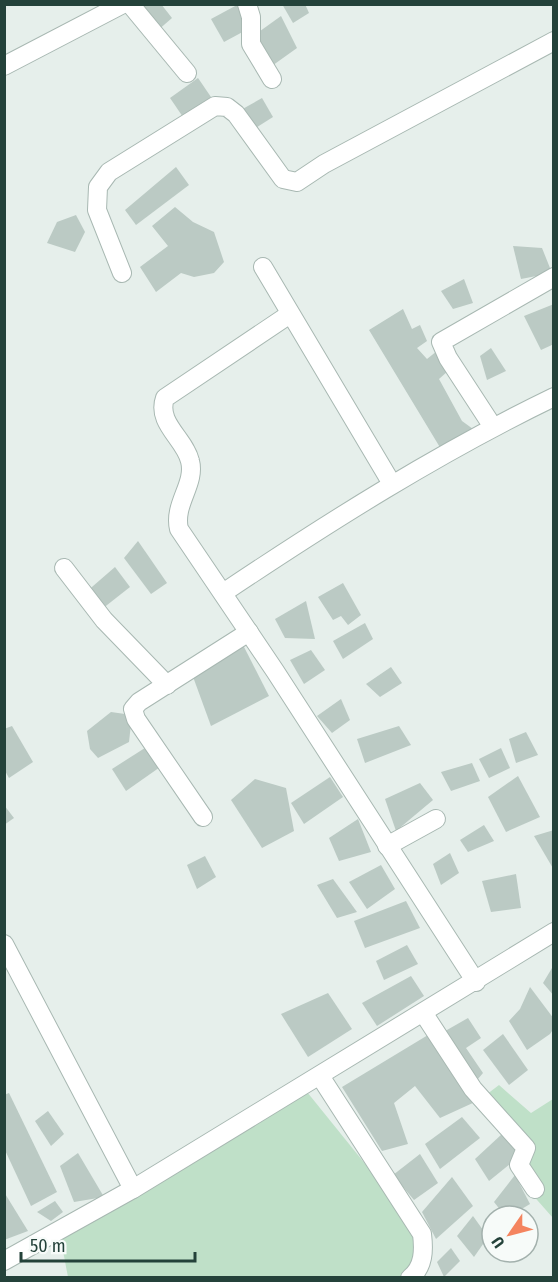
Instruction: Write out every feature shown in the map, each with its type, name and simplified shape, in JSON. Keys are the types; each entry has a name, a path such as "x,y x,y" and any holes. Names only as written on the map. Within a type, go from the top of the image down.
{"street":[{"path":"4,66 123,4"},
{"path":"130,4 187,73"},
{"path":"247,4 251,17 251,44 272,80"},
{"path":"122,273 97,210 98,187 109,172 215,106 227,107 236,114 283,179 297,182 335,159 554,41"},
{"path":"263,267 392,484"},
{"path":"493,427 448,358 441,342 554,277"},
{"path":"290,314 165,398 162,406 163,415 190,460 190,475 176,516 179,529 249,632 476,982"},
{"path":"223,594 392,484 493,427 554,397"},
{"path":"64,568 104,620 167,685"},
{"path":"203,817 136,719 133,710 139,702 249,632"},
{"path":"387,846 436,819"},
{"path":"4,1261 133,1190 424,1014 554,932"},
{"path":"4,944 133,1190"},
{"path":"424,1014 473,1089 526,1148 519,1165 535,1189"},
{"path":"320,1076 422,1234 424,1248 420,1264 418,1271 410,1278"}],"green space":[{"path":"499,1085 531,1113 553,1099 553,1218 515,1175 527,1146 482,1098"},
{"path":"303,1087 408,1217 421,1248 407,1277 68,1277 59,1230"}],"building":[{"path":"140,4 161,4 172,18 157,31"},
{"path":"282,4 305,4 309,13 293,23"},
{"path":"237,5 250,28 224,42 211,19"},
{"path":"281,16 297,48 269,68 256,34"},
{"path":"198,78 211,97 183,117 170,98"},
{"path":"262,98 273,117 251,131 239,111"},
{"path":"176,167 189,185 136,225 125,210"},
{"path":"175,207 193,222 214,232 224,262 214,273 194,277 181,273 156,292 140,267 168,246 152,226"},
{"path":"76,215 85,232 75,252 47,243 57,222"},
{"path":"513,246 542,248 552,273 521,279"},
{"path":"464,279 473,303 453,309 441,291"},
{"path":"554,304 554,344 541,350 524,316"},
{"path":"403,309 412,329 420,325 427,341 417,348 427,359 437,351 448,371 439,379 462,421 473,429 444,454 369,330"},
{"path":"491,348 506,371 487,380 480,356"},
{"path":"138,541 167,583 151,594 124,558"},
{"path":"115,567 130,587 102,609 85,593"},
{"path":"343,583 361,615 348,625 341,616 333,620 318,597"},
{"path":"306,601 315,639 285,638 275,619"},
{"path":"365,623 373,639 343,659 333,641"},
{"path":"242,643 269,696 211,726 192,674"},
{"path":"311,650 325,670 304,684 290,660"},
{"path":"391,667 402,683 380,697 366,684"},
{"path":"341,699 350,720 332,733 317,716"},
{"path":"111,712 132,715 129,742 98,758 90,749 87,731"},
{"path":"12,726 33,762 9,778 4,769 4,729"},
{"path":"399,726 411,745 365,763 357,739"},
{"path":"526,732 538,755 516,763 509,739"},
{"path":"148,746 163,765 126,791 112,769"},
{"path":"501,748 510,768 489,778 479,759"},
{"path":"472,763 480,781 451,791 441,772"},
{"path":"518,776 540,817 506,832 488,797"},
{"path":"330,777 343,797 304,824 291,803"},
{"path":"255,779 286,788 294,831 262,848 231,800"},
{"path":"420,783 433,800 396,831 385,799"},
{"path":"4,805 14,818 4,825"},
{"path":"358,819 371,852 339,861 329,838"},
{"path":"484,825 494,841 468,852 460,840"},
{"path":"554,830 554,870 534,836"},
{"path":"450,853 459,873 441,885 433,864"},
{"path":"205,856 216,877 197,889 187,865"},
{"path":"381,865 395,889 367,909 349,882"},
{"path":"516,874 521,908 491,912 482,881"},
{"path":"333,879 357,912 337,918 317,885"},
{"path":"406,901 420,928 365,948 354,921"},
{"path":"407,945 418,964 384,980 376,961"},
{"path":"552,968 554,970 554,996 543,983"},
{"path":"411,976 424,996 377,1026 362,1003"},
{"path":"530,987 554,1019 554,1028 550,1034 527,1050 509,1021 520,1009"},
{"path":"328,993 352,1029 308,1057 281,1014"},
{"path":"468,1018 481,1038 466,1048 483,1073 472,1086 440,1034"},
{"path":"503,1034 528,1070 509,1085 483,1050"},
{"path":"428,1035 475,1102 440,1118 415,1086 394,1103 408,1144 382,1151 342,1087"},
{"path":"9,1093 57,1192 31,1206 4,1148 4,1095"},
{"path":"48,1111 64,1134 51,1146 35,1121"},
{"path":"462,1117 480,1138 440,1169 425,1144"},
{"path":"502,1134 520,1156 489,1181 475,1159"},
{"path":"78,1153 104,1197 74,1202 60,1166"},
{"path":"420,1154 438,1183 414,1200 393,1175"},
{"path":"515,1175 530,1204 496,1204 494,1202"},
{"path":"452,1177 473,1206 436,1239 422,1212"},
{"path":"4,1192 28,1231 4,1240"},
{"path":"55,1201 63,1212 51,1221 37,1212"},
{"path":"473,1216 480,1226 480,1248 474,1257 457,1236"},
{"path":"451,1248 460,1261 444,1277 437,1262"}]}
